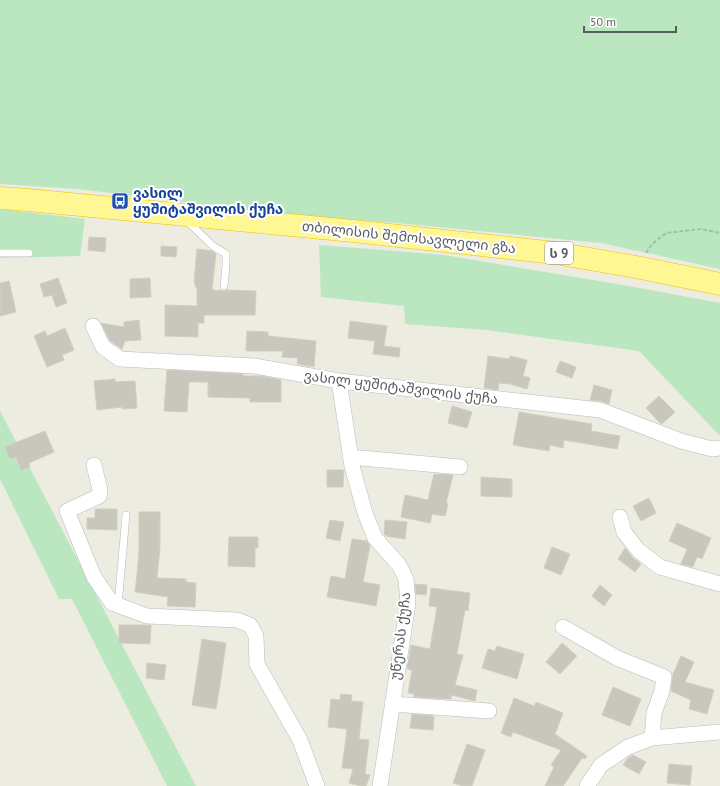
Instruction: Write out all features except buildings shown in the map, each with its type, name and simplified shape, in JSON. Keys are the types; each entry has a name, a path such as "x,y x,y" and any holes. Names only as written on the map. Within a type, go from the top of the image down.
{"highway":[{"name":"თბილისის შემოსავლელი გზა","path":"0,198 179,214 555,253 720,284"}],"street":[{"name":"ვასილ ყუშიტაშვილის ქუჩა","path":"93,326 103,347 120,359 254,366 339,381 600,410 681,441 712,449 720,448"},
{"name":"უწერას ქუჩა","path":"339,381 350,457 365,513 375,538 399,565 406,580 408,603 380,786"},
{"path":"350,457 460,467"},
{"path":"94,465 100,490 99,496 67,511 94,577 112,603 147,616 237,620 250,625 256,636 257,664 300,740 317,786"},
{"path":"620,517 624,532 638,550 660,567 720,584"},
{"path":"563,627 617,658 664,677 662,690 654,713 652,738"},
{"path":"392,704 489,711"},
{"path":"587,786 601,764 628,747 652,738 720,732"}],"lane":[{"path":"179,214 213,246 226,254 224,286"},
{"path":"0,253 29,253"},
{"path":"118,605 126,515"}],"path":[{"path":"636,267 652,244 666,233 701,229 720,233"}],"green space":[{"path":"0,0 720,0 720,269 601,243 397,223 289,215 78,189 0,184"},
{"path":"0,209 85,219 80,256 0,258"},
{"path":"319,245 444,255 720,303 720,436 639,351 487,330 405,324 404,306 321,297"},
{"path":"0,411 196,786 167,786 72,599 59,599 0,479"}],"place":[{"name":"ვასილ ყუშიტაშვილის ქუჩა","path":"120,201"}]}
